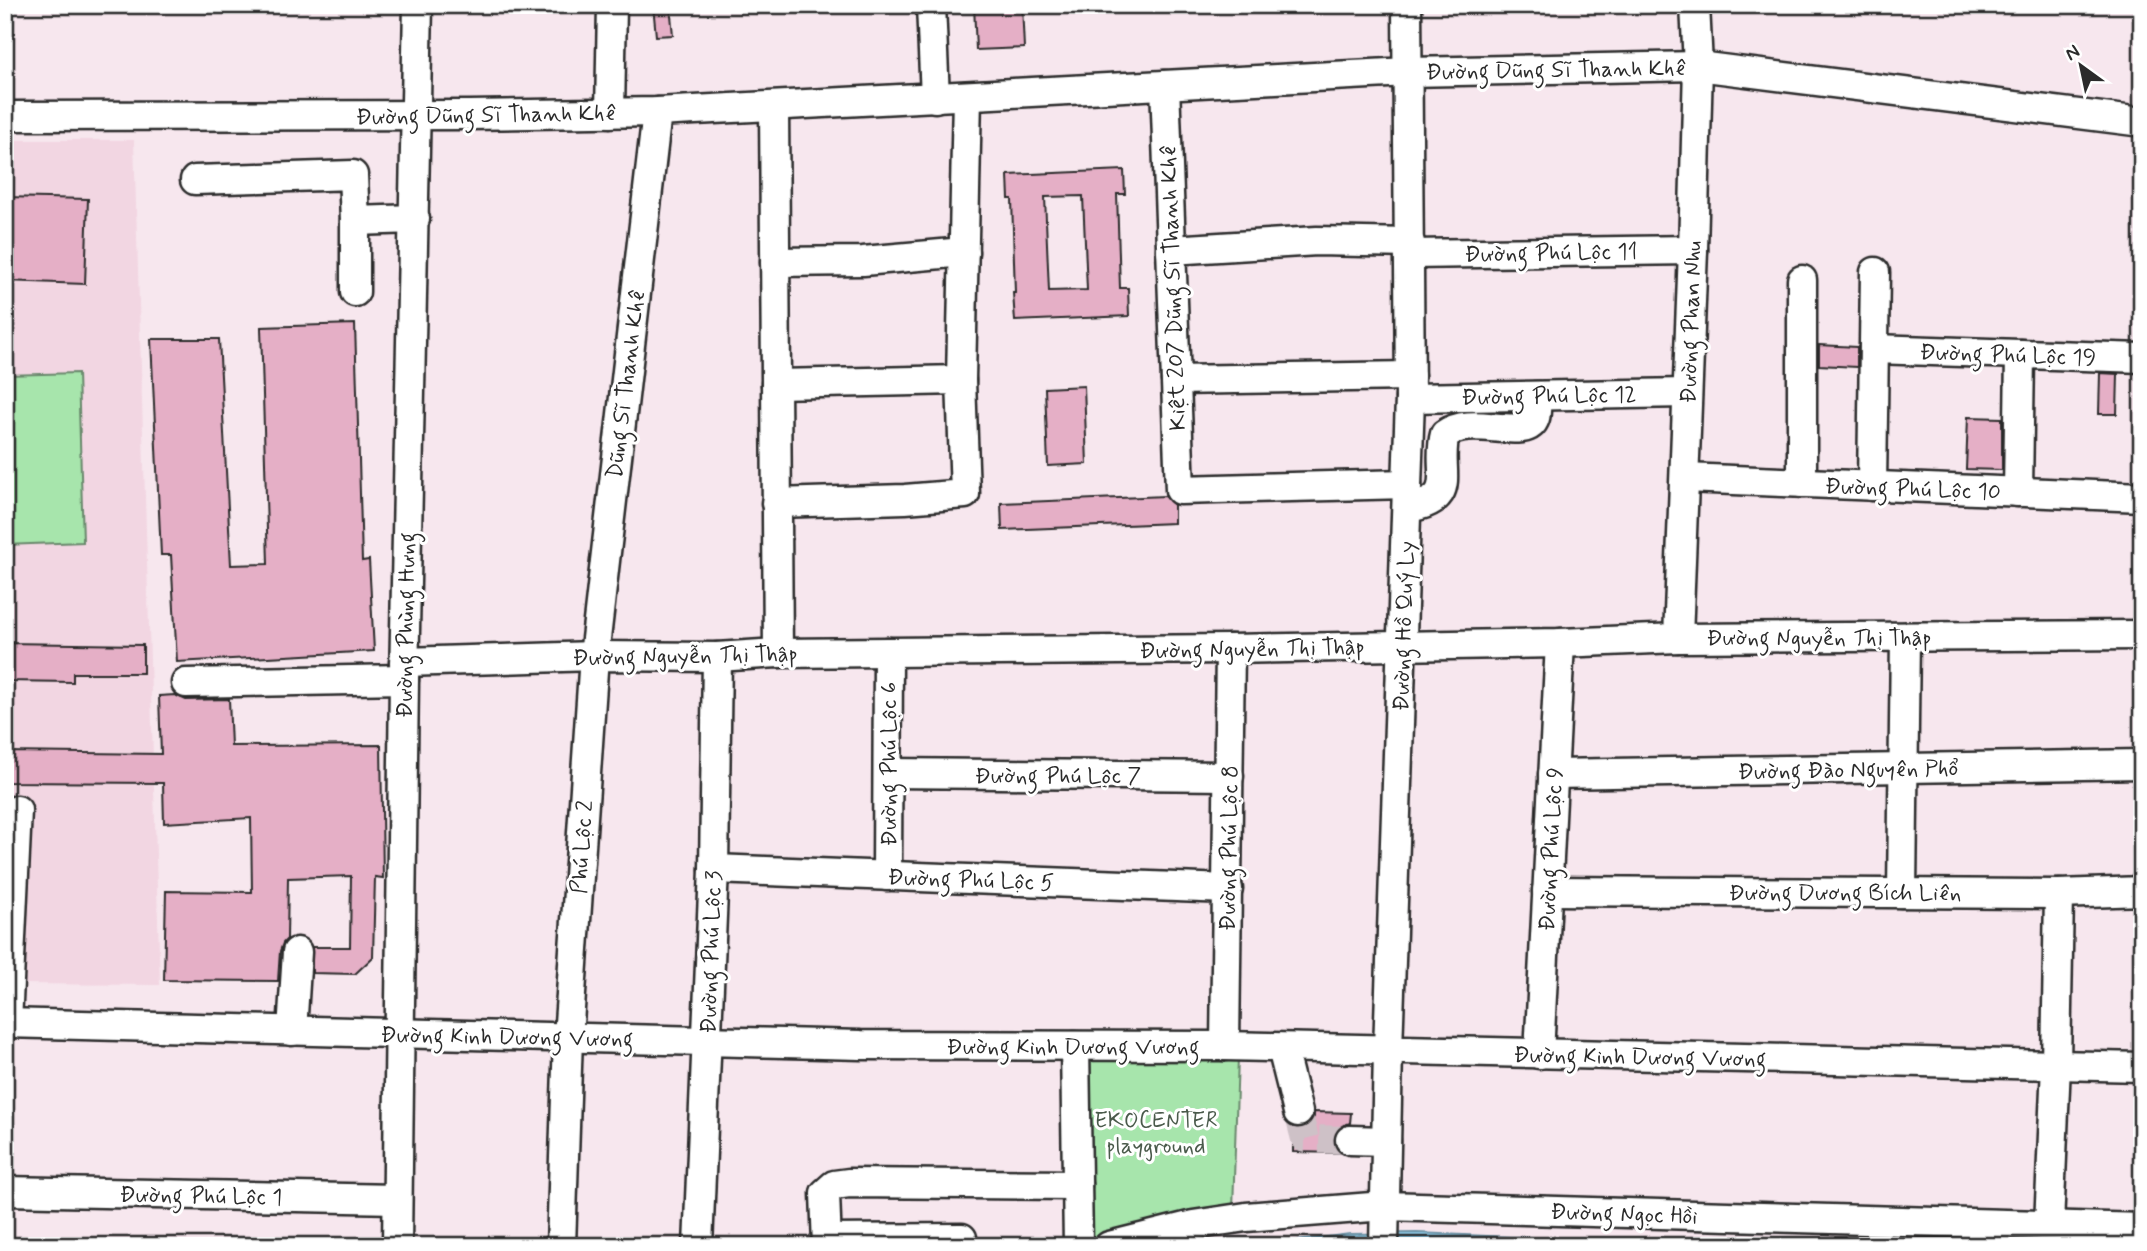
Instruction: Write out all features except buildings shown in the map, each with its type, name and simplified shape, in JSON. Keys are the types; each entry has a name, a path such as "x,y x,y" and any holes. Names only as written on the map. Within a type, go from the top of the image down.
{"street":[{"name":"Đường Phùng Hưng","path":"397,1246 404,671 418,5"},
{"path":"610,113 612,5"},
{"path":"931,5 934,98"},
{"name":"Đường Hồ Quý Ly","path":"1384,1225 1410,387 1407,5"},
{"name":"Đường Phan Nhu","path":"1678,638 1698,66 1695,5"},
{"name":"Đường Dũng Sĩ Thanh Khê","path":"5,116 657,112 1408,72 1698,66 2142,122"},
{"name":"Kiệt 207 Dũng Sĩ Thanh Khê","path":"1165,85 1180,490 1407,496"},
{"path":"776,503 905,499 965,494 961,380 967,96"},
{"path":"774,107 778,653"},
{"name":"Dũng Sĩ Thanh Khê","path":"594,656 657,112"},
{"path":"195,180 353,175 355,292"},
{"path":"355,221 415,219"},
{"name":"Đường Phú Lộc 11","path":"1171,250 1317,242 1410,248 1693,250"},
{"path":"775,262 863,261 964,252"},
{"path":"1872,486 1875,272"},
{"path":"1802,280 1802,483"},
{"name":"Đường Phú Lộc 19","path":"1874,349 2142,358"},
{"path":"2018,492 2020,354"},
{"path":"776,384 961,380"},
{"name":"Đường Phú Lộc 12","path":"1176,380 1410,387 1536,396 1687,393"},
{"path":"1407,496 1426,505 1443,489 1442,443 1445,434 1452,429 1486,426 1525,428 1535,417 1536,396"},
{"name":"Đường Phú Lộc 10","path":"1685,478 2142,497"},
{"name":"Đường Nguyễn Thị Thập","path":"186,683 404,671 594,656 717,657 778,653 1230,649 1560,643 1678,638 2142,635"},
{"path":"1902,893 1905,637"},
{"name":"Đường Phú Lộc 9","path":"1539,1054 1560,643"},
{"name":"Đường Phú Lộc 8","path":"1226,1046 1230,649"},
{"name":"Đường Phú Lộc 6","path":"887,876 888,652"},
{"name":"Phú Lộc 2","path":"561,1246 568,1038 594,656"},
{"name":"Đường Phú Lộc 3","path":"698,1246 714,869 717,657"},
{"name":"Đường Đào Nguyên Phổ","path":"1553,774 2142,764"},
{"name":"Đường Phú Lộc 7","path":"888,773 1229,776"},
{"path":"6,1023 17,810"},
{"name":"Đường Phú Lộc 5","path":"714,869 1228,889"},
{"name":"Đường Dương Bích Liên","path":"1547,891 2059,894 2142,891"},
{"path":"2049,1225 2056,1065 2059,894"},
{"path":"292,1031 298,952"},
{"name":"Đường Kinh Dương Vương","path":"6,1023 861,1045 1226,1046 2142,1067"},
{"path":"1075,1046 1078,1246"},
{"path":"1282,1048 1298,1112"},
{"path":"1350,1140 1386,1141"},
{"path":"962,1246 962,1238 827,1242 825,1193 834,1185 849,1183 1077,1185"},
{"name":"Đường Phú Lộc 1","path":"5,1191 397,1199"},
{"name":"Đường Ngọc Hồi","path":"1110,1246 1193,1225 1300,1211 1384,1225 2049,1225 2142,1228"}],"shaded area":[{"path":"5,140 134,140 160,985 5,984"}],"green space":[{"path":"78,373 83,542 5,545 5,375"},
{"name":"EKOCENTER playground","path":"1075,1046 1238,1056 1233,1210 1105,1246 1078,1246"}],"water":[{"path":"1417,1233 1718,1246 1258,1246 1350,1234"}],"tunnel":[{"path":"1298,1112 1305,1139 1350,1140"}]}
